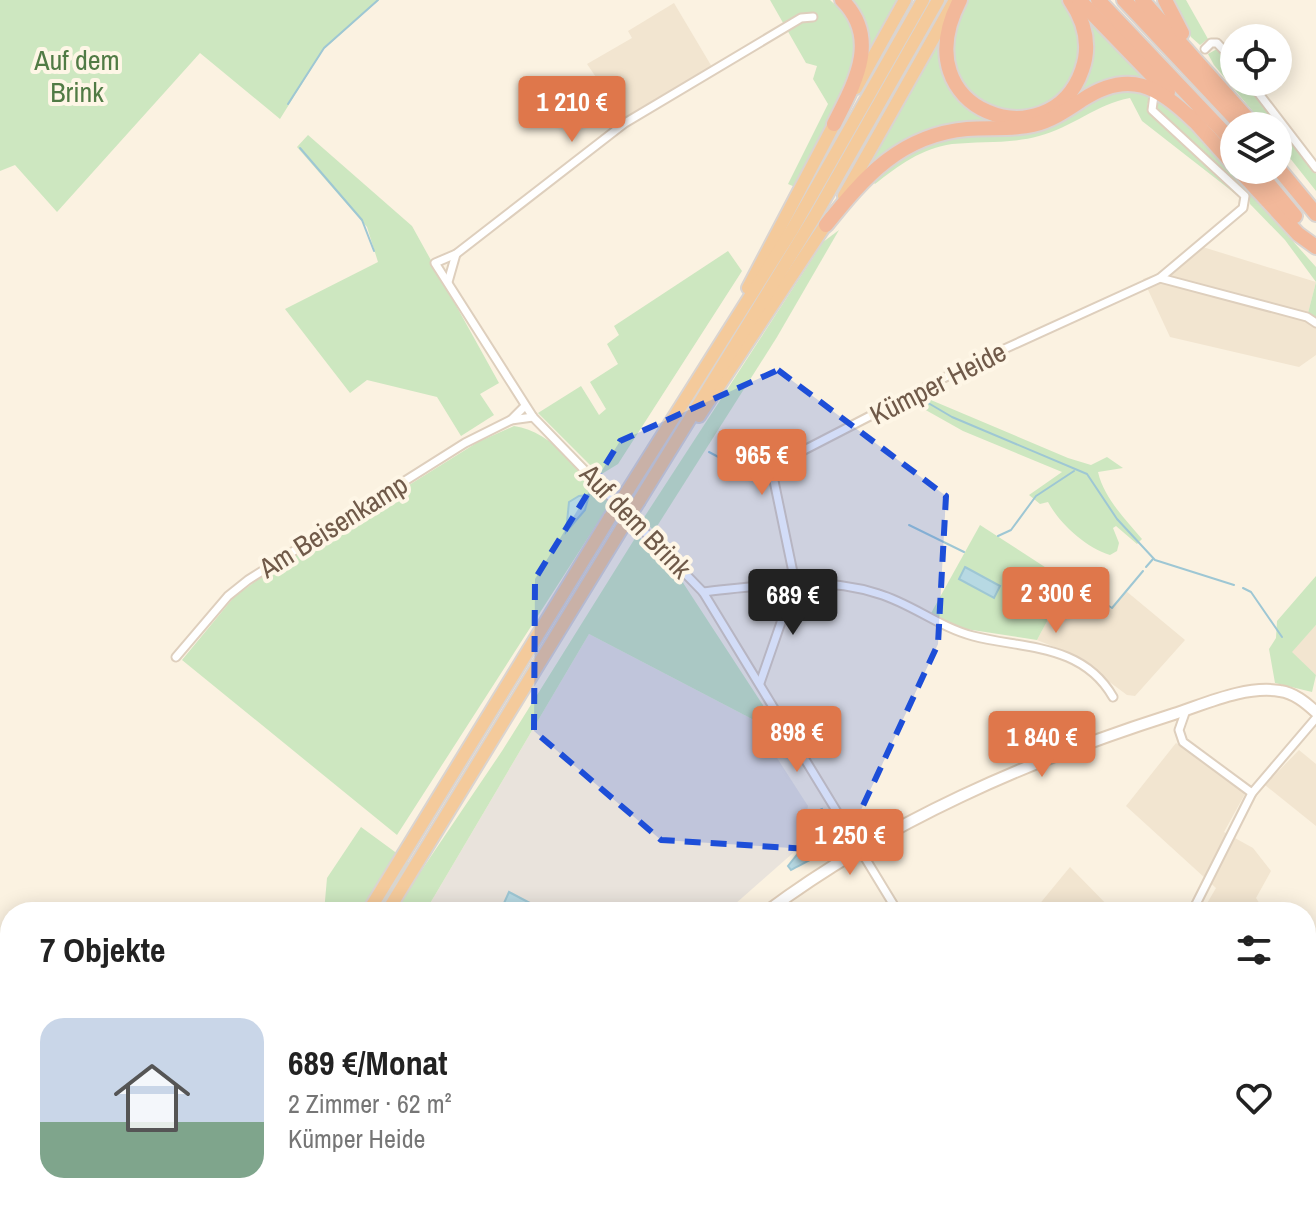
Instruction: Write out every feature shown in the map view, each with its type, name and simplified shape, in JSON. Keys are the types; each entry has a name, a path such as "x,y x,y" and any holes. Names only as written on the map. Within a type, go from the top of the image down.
{"highway":[{"path":"731,328 759,264 856,80 863,44 855,16 842,0"},
{"path":"834,124 905,0"},
{"path":"374,902 610,517 731,328 923,0"},
{"path":"393,902 848,160 938,0"},
{"path":"678,439 722,387 826,225 958,0"},
{"path":"958,0 945,43 950,74 962,93 978,107 1017,118 1037,114 1056,105 1079,79 1086,58 1086,34 1070,0"},
{"path":"1079,0 1220,150"},
{"path":"1098,0 1220,128"},
{"path":"1124,0 1229,112"},
{"path":"1142,0 1242,112"},
{"path":"1165,0 1201,64"},
{"path":"826,225 875,168 903,148 928,137 962,129 1035,125 1092,93 1116,84 1157,90 1194,121"},
{"path":"1292,172 1312,209"},
{"path":"1252,184 1298,234 1316,245"},
{"path":"1268,184 1316,245"},
{"path":"1291,184 1312,209"}],"main road":[{"path":"781,902 858,851 916,818 1022,768 1186,710 1262,690 1316,698"},
{"path":"1295,696 1316,712"}],"street":[{"path":"448,282 456,254 625,123 801,18 813,17"},
{"path":"1205,49 1217,43 1220,46"},
{"name":"Kümper Heide","path":"795,582 773,476 779,463 821,445 967,366 1160,278 1243,208 1246,199 1156,115 1151,106 1154,95"},
{"path":"1261,96 1316,168"},
{"name":"Auf dem Brink","path":"456,254 435,263 525,406 703,592 891,902"},
{"path":"1160,278 1307,317 1316,323"},
{"name":"Am Beisenkamp","path":"176,657 228,596 248,580 465,443 511,420 525,406"},
{"name":"Am Beisenkamp","path":"511,420 533,417"},
{"path":"760,683 795,582"},
{"path":"703,592 795,582 864,590 893,599 963,633 1057,652 1106,685 1113,697"},
{"path":"1186,710 1179,730 1183,742 1252,793"},
{"path":"1197,902 1252,793 1316,718"}],"highlighted area":[{"path":"778,370 946,496 938,644 842,851 661,840 534,731 535,579 620,441"}],"shaded area":[{"path":"674,3 712,67 624,118 587,64 632,38 628,31"},
{"path":"1193,244 1316,282 1308,313 1316,327 1316,355 1299,367 1170,337 1143,279 1162,272"},
{"path":"1068,582 1111,609 1126,591 1185,640 1135,696 1127,695 1072,654 1037,640"},
{"path":"1316,625 1316,675 1291,652"},
{"path":"589,634 752,719 808,806 803,832 793,853 737,902 431,902"},
{"path":"1176,743 1246,792 1224,832 1253,848 1271,871 1256,898 1259,902 1208,902 1216,888 1126,806"},
{"path":"1299,750 1316,764 1316,826 1265,785"},
{"path":"1070,867 1104,902 1041,902"}],"green space":[{"name":"Auf dem Brink","path":"0,0 379,0 323,50 280,119 200,53 57,212 15,165 0,171"},
{"path":"770,0 830,0 849,21 858,47 857,63 844,99 795,187 788,184 828,104 813,79 817,66 806,63"},
{"path":"849,0 899,0 869,56 868,45"},
{"path":"963,0 1065,0 1077,24 1080,49 1075,70 1061,91 1043,104 1022,110 1001,110 982,103 966,90 954,72 950,48"},
{"path":"1173,0 1186,0 1208,39 1200,45 1191,37"},
{"path":"1083,11 1153,84 1118,81 1105,85 1040,120 984,124 936,132 893,151 866,171 939,42 947,77 971,107 996,120 1022,121 1048,113 1069,97 1084,74 1090,44"},
{"path":"1217,49 1220,52 1220,72 1214,65 1208,54"},
{"path":"1123,89 1150,93 1147,107 1152,114 1220,178 1220,182 1142,121 1130,98 1106,105 1039,136 931,149 875,184 870,179 921,145 1090,103"},
{"path":"1240,96 1256,96 1268,112 1253,112"},
{"path":"1157,97 1183,118 1220,159 1220,168 1155,109"},
{"path":"308,135 412,226 499,383 480,394 494,415 461,436 437,397 367,380 350,393 285,309 378,262 367,227 297,147"},
{"path":"1292,143 1316,174 1316,191 1292,161"},
{"path":"1242,184 1316,267 1316,282 1285,240 1250,204 1249,196 1239,185"},
{"path":"839,230 777,337 654,531 643,519 823,242"},
{"path":"728,251 742,271 618,464 600,475 538,413 581,386 599,415 606,409 590,382 618,364 607,344 619,335 614,326"},
{"path":"1316,282 1316,322 1308,313"},
{"path":"919,395 1068,458 1091,465 1107,457 1123,468 1098,472 1101,482 1116,508 1142,539 1137,544 1116,526 1113,528 1119,543 1117,551 1110,555 1083,541 1066,526 1048,502 1040,504 1029,495 1062,472 963,431 915,404"},
{"path":"514,426 542,436 555,445 611,502 397,835 182,660 234,597 260,578 478,442"},
{"path":"980,525 1068,582 1037,640 959,628 930,615"},
{"path":"637,535 676,572 770,716 752,719 589,634 431,902 325,902 327,878 361,827 421,871 502,751"},
{"path":"1316,576 1316,625 1292,652 1316,675 1312,692 1275,683 1269,649 1276,638 1277,621"}],"water":[{"path":"589,495 585,510 566,532 569,502"},
{"path":"965,567 1000,586 994,598 959,579"},
{"path":"822,809 837,832 835,839 819,855 791,870 788,866 803,847 813,813"},
{"path":"509,892 528,902 504,902"}],"waterway":[{"path":"288,104 324,48 378,0"},
{"path":"300,148 362,220 374,251"},
{"path":"841,427 907,392"},
{"path":"918,397 952,417 1087,474 1117,519 1155,560 1234,585"},
{"path":"709,452 739,468 770,462"},
{"path":"998,536 1011,530 1036,496 1074,471"},
{"path":"909,525 964,552"},
{"path":"1146,567 1153,559"},
{"path":"1053,570 1112,608 1143,571"},
{"path":"1243,588 1251,592 1282,637"}]}
